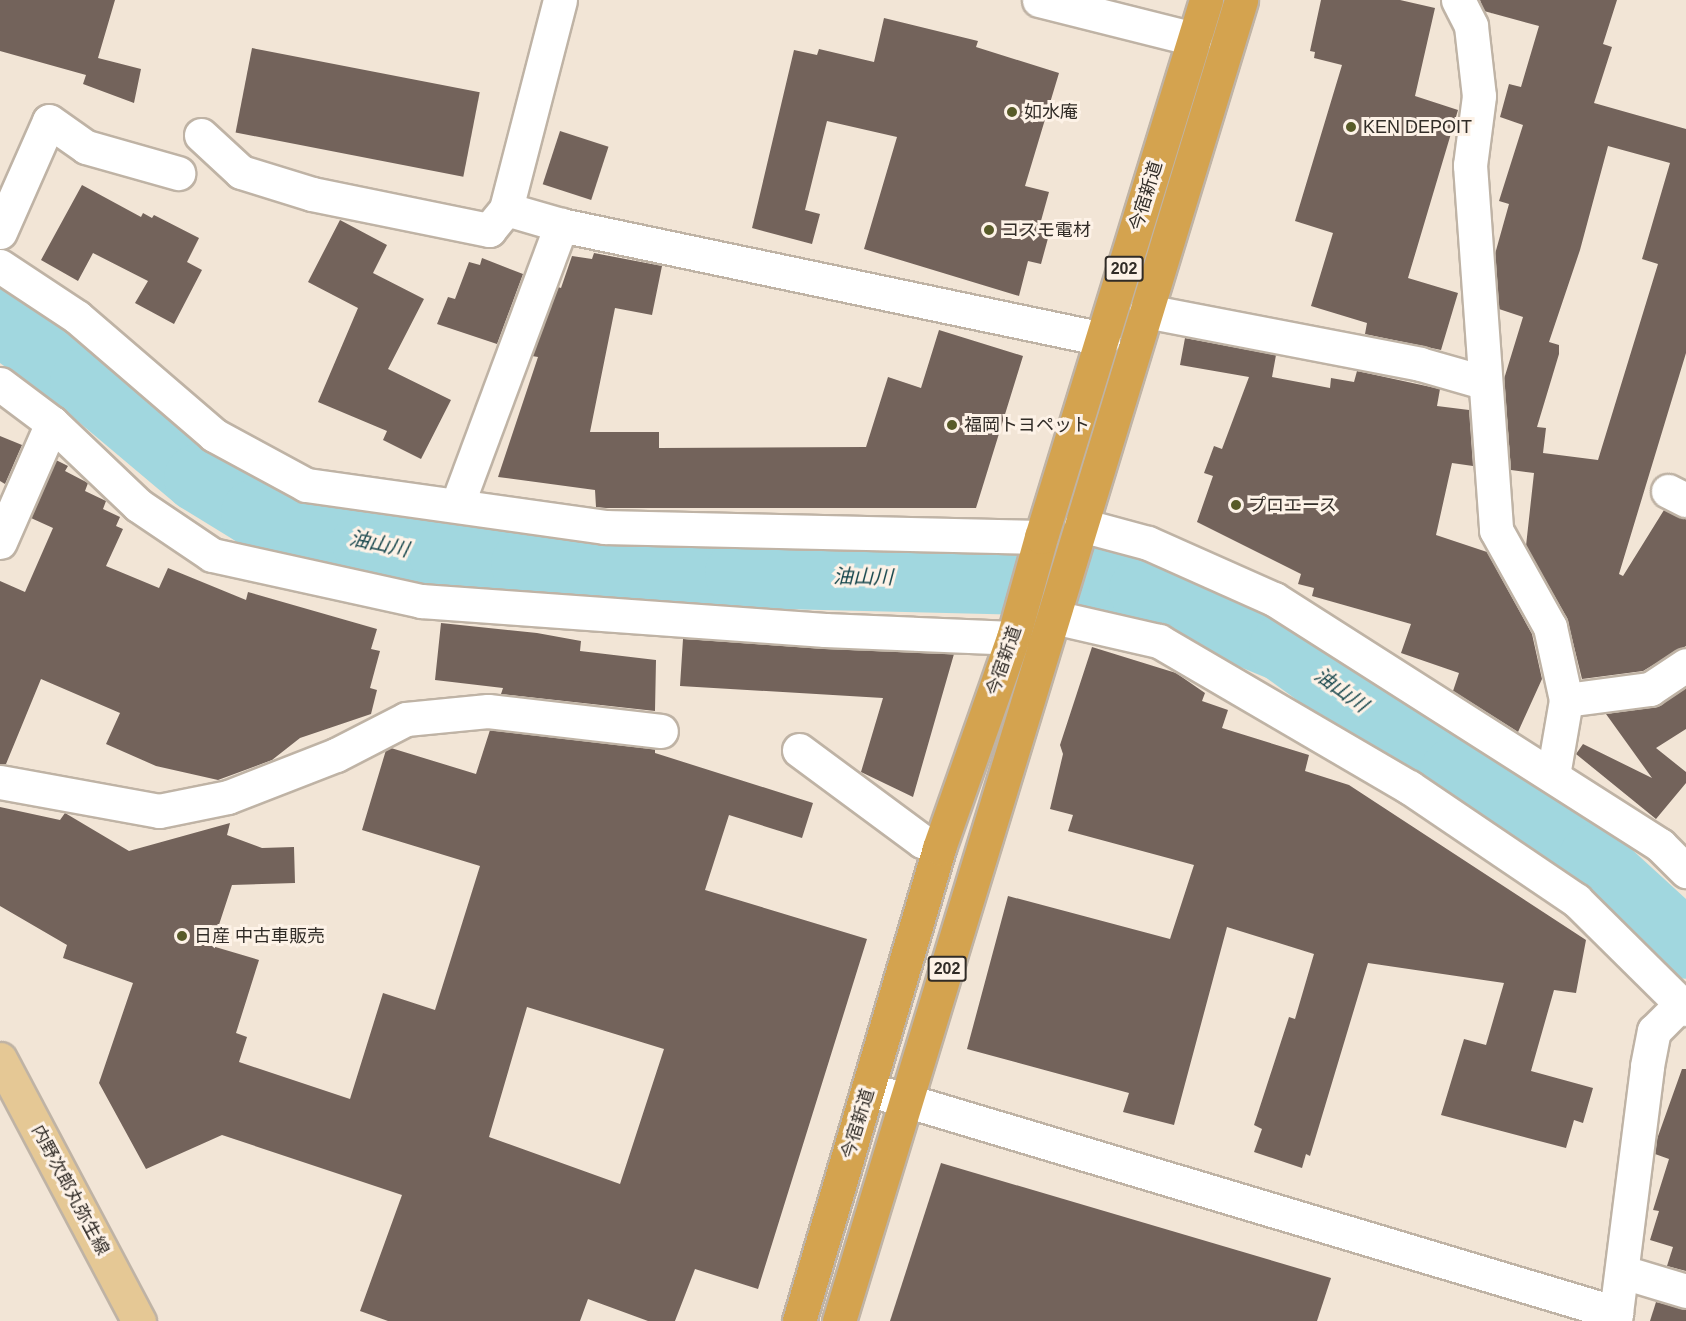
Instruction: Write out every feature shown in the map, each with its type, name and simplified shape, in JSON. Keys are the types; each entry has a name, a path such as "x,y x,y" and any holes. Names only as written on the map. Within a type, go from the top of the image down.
{"highway":[{"name":"今宿新道","path":"798,1321 939,848 1028,536 1103,339 1206,0"},
{"name":"今宿新道","path":"839,1321 1241,0"}],"main road":[{"name":"内野次郎丸弥生線","path":"0,1059 139,1321"}],"street":[{"path":"201,135 241,172 312,194 489,230 506,209 560,0"},
{"path":"1039,0 1194,39"},
{"path":"1458,0 1471,26 1479,96 1470,165 1483,382 1496,530 1550,627 1566,700 1552,775"},
{"path":"0,232 49,121 86,147 178,173"},
{"path":"506,209 561,225 1103,339"},
{"path":"457,505 561,225"},
{"path":"0,266 77,317 214,435 306,485 604,527 1028,536"},
{"path":"1146,311 1420,364 1483,382"},
{"path":"0,384 52,423 138,506 212,555 421,601 825,630 1000,637"},
{"path":"0,542 52,423"},
{"path":"1081,525 1148,543 1274,599 1660,845 1686,871"},
{"path":"868,1089 1615,1317 1623,1272 1654,1031 1683,1007 1576,900 1409,787 1158,641 1054,617"},
{"path":"1566,700 1650,689 1686,665"},
{"path":"0,782 159,811 228,797 336,755 406,719 488,711 661,731"},
{"path":"799,750 921,841 939,848"},
{"path":"1623,1272 1686,1291"}],"building":[{"path":"0,0 115,0 98,58 141,69 134,103 83,84 86,75 0,51"},
{"path":"1321,0 1400,0 1435,8 1415,96 1458,110 1408,278 1458,293 1441,350 1365,334 1367,323 1311,306 1333,233 1295,221 1342,65 1314,58 1315,52 1310,51"},
{"path":"1480,0 1617,0 1603,44 1612,47 1594,103 1686,129 1686,353 1619,574 1623,576 1664,510 1686,519 1686,646 1643,671 1582,679 1567,618 1526,546 1534,473 1511,470 1504,379 1523,317 1499,309 1495,254 1509,204 1499,201 1523,125 1500,117 1509,84 1521,87 1539,26 1484,11","holes":["1608,146 1670,163 1642,259 1658,264 1598,460 1543,453 1546,428 1537,427 1559,354 1559,345 1549,342 1580,250"]},
{"path":"884,18 978,41 976,47 1059,73 1025,186 1049,192 1039,228 1050,231 1041,264 1028,261 1019,296 864,249 897,137 827,121 805,210 820,214 812,244 752,228 794,50 817,55 819,49 874,62"},
{"path":"252,48 480,92 463,177 236,132"},
{"path":"560,131 609,147 591,200 543,184"},
{"path":"82,185 141,217 143,213 152,218 154,215 199,238 187,262 202,270 174,324 135,303 148,281 93,253 78,281 41,260"},
{"path":"340,220 387,245 373,273 424,299 388,369 451,400 421,459 383,440 387,431 318,402 358,308 308,282"},
{"path":"594,253 662,266 652,315 615,308 590,432 659,432 659,448 866,447 888,377 921,388 939,330 1023,356 976,508 606,508 596,507 595,490 498,477 538,357 532,356 558,287 561,288 572,256 592,259"},
{"path":"482,258 523,274 497,344 437,324 448,297 455,299 469,262 480,265"},
{"path":"1185,338 1276,355 1272,377 1330,388 1331,378 1354,382 1357,371 1440,389 1437,406 1469,410 1473,466 1452,463 1436,535 1487,552 1532,634 1542,679 1518,732 1453,691 1459,673 1401,653 1411,624 1312,596 1314,588 1298,584 1301,574 1197,522 1213,476 1204,473 1214,446 1222,449 1249,377 1180,365"},
{"path":"0,436 22,445 5,484 0,481"},
{"path":"56,460 68,466 65,471 88,483 85,491 106,501 103,509 120,517 116,526 123,529 106,566 159,588 168,568 246,600 248,592 377,629 371,649 380,651 370,688 377,690 371,714 300,738 272,760 218,780 156,766 106,744 120,713 41,679 6,764 0,764 0,581 25,592 53,528 31,518"},
{"path":"441,623 537,633 581,641 580,651 656,660 655,711 501,694 503,688 435,680"},
{"path":"683,639 954,654 913,797 861,772 883,698 680,686"},
{"path":"1092,647 1176,673 1205,693 1202,701 1228,710 1222,728 1309,755 1305,771 1349,785 1586,940 1576,993 1554,990 1531,1071 1593,1088 1583,1123 1574,1120 1566,1148 1441,1115 1464,1039 1486,1045 1504,983 1368,963 1310,1156 1306,1154 1302,1168 1254,1152 1262,1129 1254,1125 1289,1017 1295,1019 1314,954 1227,927 1174,1125 1123,1112 1129,1093 967,1049 1008,896 1170,939 1194,865 1068,831 1073,815 1050,809 1063,754 1060,745"},
{"path":"1686,688 1686,729 1656,748 1686,772 1686,783 1656,819 1576,754 1583,744 1652,778 1606,714 1653,707"},
{"path":"490,730 655,749 655,753 813,803 802,838 729,815 705,890 867,939 758,1289 695,1269 675,1321 648,1321 588,1299 580,1321 388,1321 360,1311 402,1195 222,1135 146,1169 99,1083 133,983 63,958 67,945 0,906 0,807 60,820 65,813 129,851 230,823 227,835 262,848 294,847 295,883 232,885 212,946 259,960 236,1033 247,1037 239,1062 350,1099 383,993 435,1010 480,866 362,830 386,750 391,748 476,774","holes":["527,1007 664,1049 620,1184 489,1137"]},
{"path":"1682,1069 1686,1069 1686,1271 1667,1266 1673,1247 1650,1240 1659,1211 1653,1210 1669,1159 1655,1154 1657,1139"},
{"path":"941,1163 1331,1278 1317,1321 890,1321"},
{"path":"1656,1302 1686,1309 1686,1321 1650,1321"}],"waterway":[{"name":"油山川","path":"0,321 84,382 198,478 255,513 366,543 444,558 525,564 739,574 1116,583 1143,590 1283,648 1454,772 1592,859 1686,945"}],"place":[{"name":"如水庵","path":"1012,112"},
{"name":"KEN DEPOIT","path":"1351,127"},
{"name":"コスモ電材","path":"989,230"},
{"name":"福岡トヨペット","path":"952,425"},
{"name":"プロエース","path":"1236,505"},
{"name":"日産 中古車販売","path":"182,936"}]}
